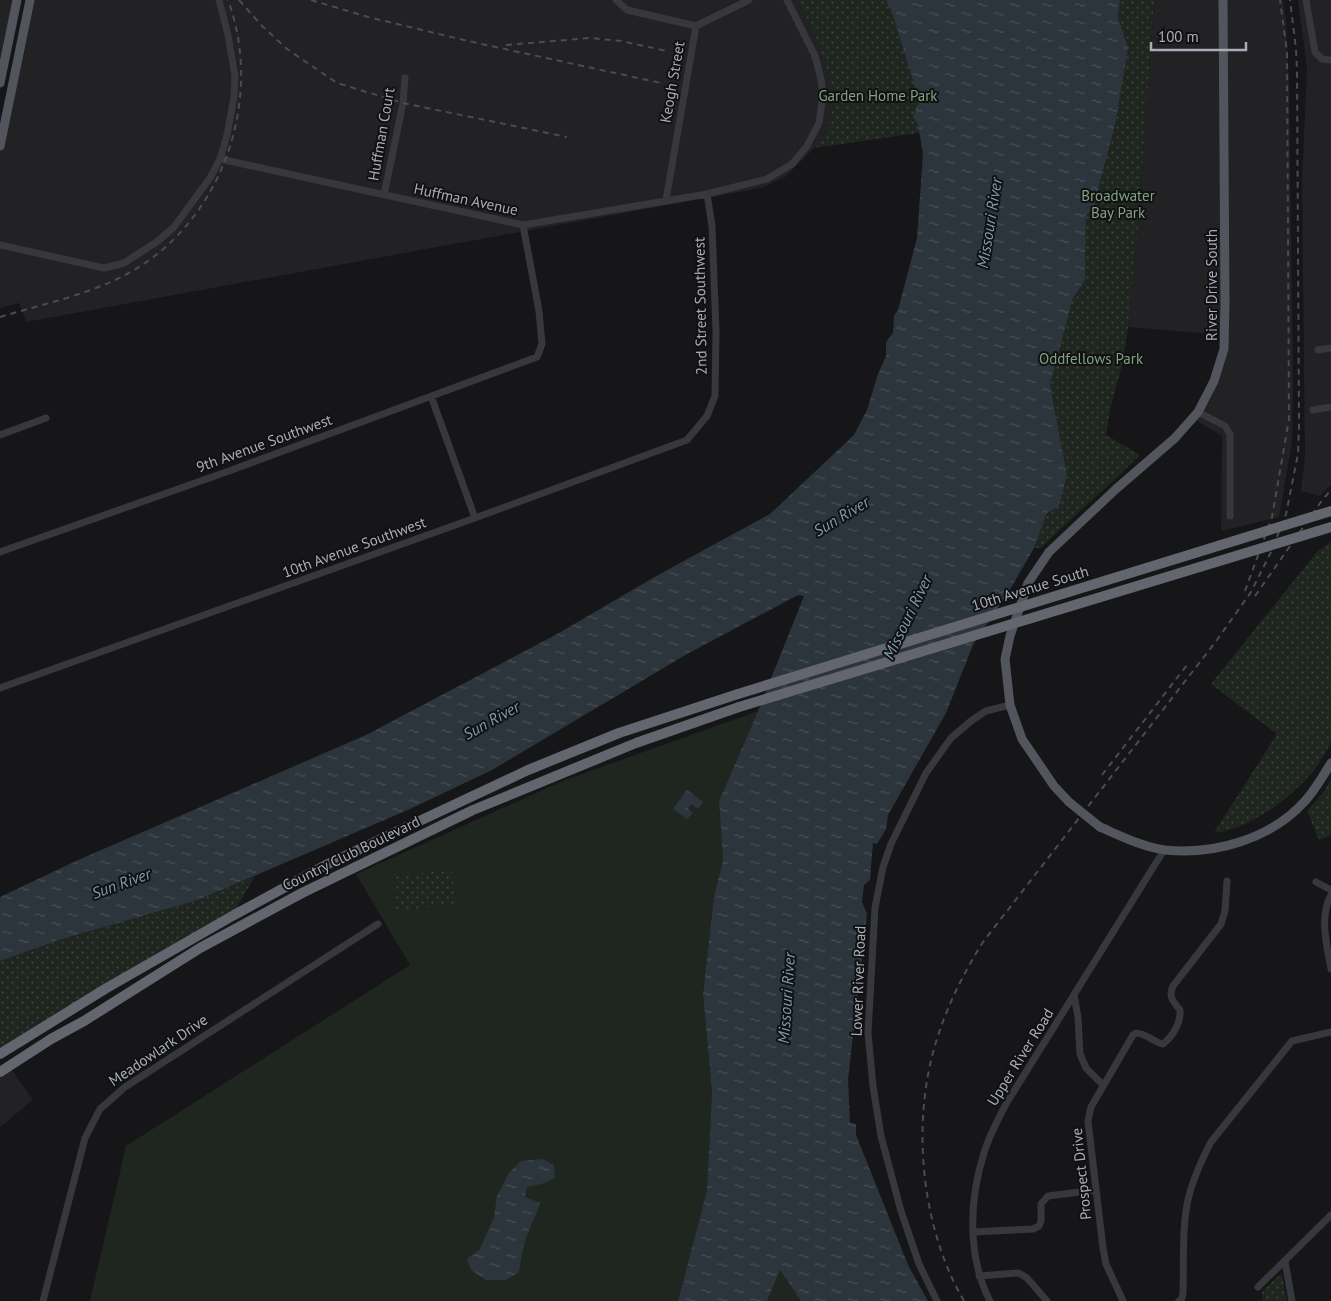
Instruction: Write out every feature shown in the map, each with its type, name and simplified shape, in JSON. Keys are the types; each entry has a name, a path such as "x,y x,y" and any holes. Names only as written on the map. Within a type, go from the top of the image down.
{"highway":[{"name":"10th Avenue South","path":"738,694 1331,510"},
{"name":"10th Avenue South","path":"739,707 1331,527"},
{"name":"Country Club Boulevard","path":"0,1054 105,989 328,864 528,770 610,736 738,694"},
{"name":"Country Club Boulevard","path":"0,1072 200,948 302,893 473,810 636,743 739,707"}],"main road":[{"path":"0,83 17,0"},
{"path":"0,146 30,0"},
{"name":"River Drive South","path":"1223,0 1224,349 1214,381 1198,412 1175,438 1116,489 1049,552 1028,583 1010,636 1005,659 1010,705 1022,739 1054,786 1069,802 1100,827 1129,840 1164,850 1189,851 1238,843 1276,825 1305,801 1331,764"}],"street":[{"path":"0,245 104,268 124,263 158,241 174,227 200,193 220,159 227,136 234,97 235,76 228,35 219,0"},
{"path":"616,0 627,10 696,26"},
{"name":"Keogh Street","path":"666,200 696,26 749,0"},
{"name":"Huffman Avenue","path":"220,159 523,225 708,194 767,179 792,164 807,146 819,123 822,96 821,79 814,56 787,0"},
{"path":"1306,0 1315,52 1322,59 1331,60"},
{"name":"Huffman Court","path":"384,195 403,103 405,78"},
{"name":"2nd Street Southwest","path":"707,416 715,396 716,367 712,226 708,194"},
{"name":"9th Avenue Southwest","path":"0,552 230,471 537,357 542,344 539,311 523,225"},
{"path":"1318,350 1331,348"},
{"path":"431,396 475,518"},
{"path":"1313,410 1331,407"},
{"path":"1198,412 1225,426 1230,434 1230,516"},
{"name":"10th Avenue Southwest","path":"0,688 680,444 691,436 707,416"},
{"path":"0,435 46,418"},
{"name":"Lower River Road","path":"937,1301 919,1264 901,1211 881,1136 873,1086 868,1033 875,908 883,867 891,844 926,774 951,738 971,721 986,711 1010,705"},
{"name":"Upper River Road","path":"990,1301 980,1276 975,1253 973,1209 977,1177 992,1132 1006,1104 1164,850"},
{"name":"Prospect Drive","path":"1123,1301 1106,1264 1103,1248 1088,1121 1091,1107 1136,1033 1142,1033 1163,1044 1168,1040 1178,1024 1180,1010 1170,998 1170,993 1173,986 1221,924 1225,911 1227,881"},
{"path":"1316,882 1331,890"},
{"path":"1331,895 1327,903 1325,917 1331,969"},
{"name":"Meadowlark Drive","path":"43,1301 85,1138 100,1108 125,1087 378,924"},
{"path":"1074,995 1078,1017 1080,1054 1086,1068 1103,1085"},
{"path":"1179,1301 1183,1293 1186,1212 1189,1196 1202,1160 1211,1142 1292,1041 1331,1032"},
{"path":"973,1232 1033,1229 1039,1226 1041,1221 1041,1204 1048,1196 1096,1190"},
{"path":"1258,1287 1331,1215"},
{"path":"1285,1261 1292,1301"},
{"path":"980,1276 1019,1273 1028,1278 1047,1301"}],"shaded area":[{"path":"0,0 17,0 0,81"},
{"path":"30,0 798,0 815,37 834,92 830,125 814,148 785,177 761,188 26,322 19,303 0,308 0,146"},
{"path":"1154,0 1283,0 1286,19 1289,86 1292,442 1279,517 1221,531 1222,436 1192,418 1214,381 1224,335 1128,327 1138,229"},
{"path":"1298,0 1331,0 1331,484 1320,496 1301,491 1305,457 1302,181 1307,68"},
{"path":"9,1066 33,1100 0,1127 0,1072"}],"green space":[{"name":"Garden Home Park","path":"798,0 891,0 919,72 925,132 814,148 830,125 834,92 815,37"},
{"name":"Oddfellows Park","path":"1120,0 1154,0 1138,229 1128,327 1123,362 1110,409 1106,435 1140,455 1041,548 1034,548 1047,513 1059,505 1067,475 1050,385 1073,298 1085,280 1086,216 1128,48 1118,17"},
{"path":"1331,542 1331,743 1305,781 1282,801 1256,819 1228,830 1214,833 1277,734 1211,684 1317,552"},
{"path":"758,711 719,801 723,860 714,896 703,994 712,1092 707,1190 678,1301 90,1301 126,1146 410,965 356,874 565,780"},
{"path":"1331,779 1331,835 1319,840 1307,811 1323,793"},
{"path":"452,870 455,904 396,911 393,876"},
{"path":"255,876 236,909 0,1050 0,961 59,940 198,900"},
{"path":"780,1270 801,1301 767,1301"},
{"path":"1280,1274 1282,1275 1287,1301 1263,1301 1262,1292"}],"water":[{"path":"886,0 1120,0 1118,17 1128,48 1116,120 1093,209 1086,216 1085,280 1073,298 1050,385 1067,475 1059,506 1047,513 1034,548 1008,593 973,645 946,713 888,815 886,829 877,844 873,843 870,880 864,885 862,902 867,914 848,1079 850,1123 856,1124 856,1135 908,1265 928,1301 801,1301 780,1270 767,1301 678,1301 707,1190 712,1092 703,994 714,896 723,860 719,801 758,711 804,596 798,595 687,654 492,770 410,809 198,900 59,940 0,961 0,897 76,861 366,735 559,633 658,575 770,514 854,435 867,410 878,374 886,356 886,342 893,333 894,316 898,310 917,238 923,154 918,124 913,117 919,100 892,12"},
{"path":"687,790 703,802 698,809 691,804 688,809 693,813 687,819 673,809"},
{"path":"543,1159 554,1165 555,1177 545,1183 527,1187 525,1197 540,1203 525,1242 519,1272 506,1280 486,1280 471,1270 467,1259 480,1249 494,1217 497,1196 509,1173 521,1161"}],"railway":[{"path":"0,317 89,291 123,276 139,267 169,244 195,215 215,183 229,148 238,112 241,74 238,36 228,0"},
{"path":"239,0 262,26 287,49 337,83 403,103 567,137"},
{"path":"311,0 368,17 468,41 661,83"},
{"path":"1245,591 1272,517 1289,419 1287,52 1280,0"},
{"path":"964,1301 949,1272 938,1241 924,1174 924,1106 928,1073 936,1042 950,1003 983,942 1217,640 1251,592 1271,552 1286,514 1298,454 1299,426 1297,72 1290,0"},
{"path":"506,45 590,38 621,41 667,51"},
{"path":"1255,596 1331,490"},
{"path":"1102,775 1187,665"}],"park label":[{"name":"Broadwater Bay Park","path":"1118,204"}],"water label":[{"name":"Missouri River","path":"989,223"},
{"name":"Sun River","path":"841,516"},
{"name":"Missouri River","path":"907,617"},
{"name":"Sun River","path":"491,720"},
{"name":"Sun River","path":"121,883"},
{"name":"Missouri River","path":"786,998"}]}
